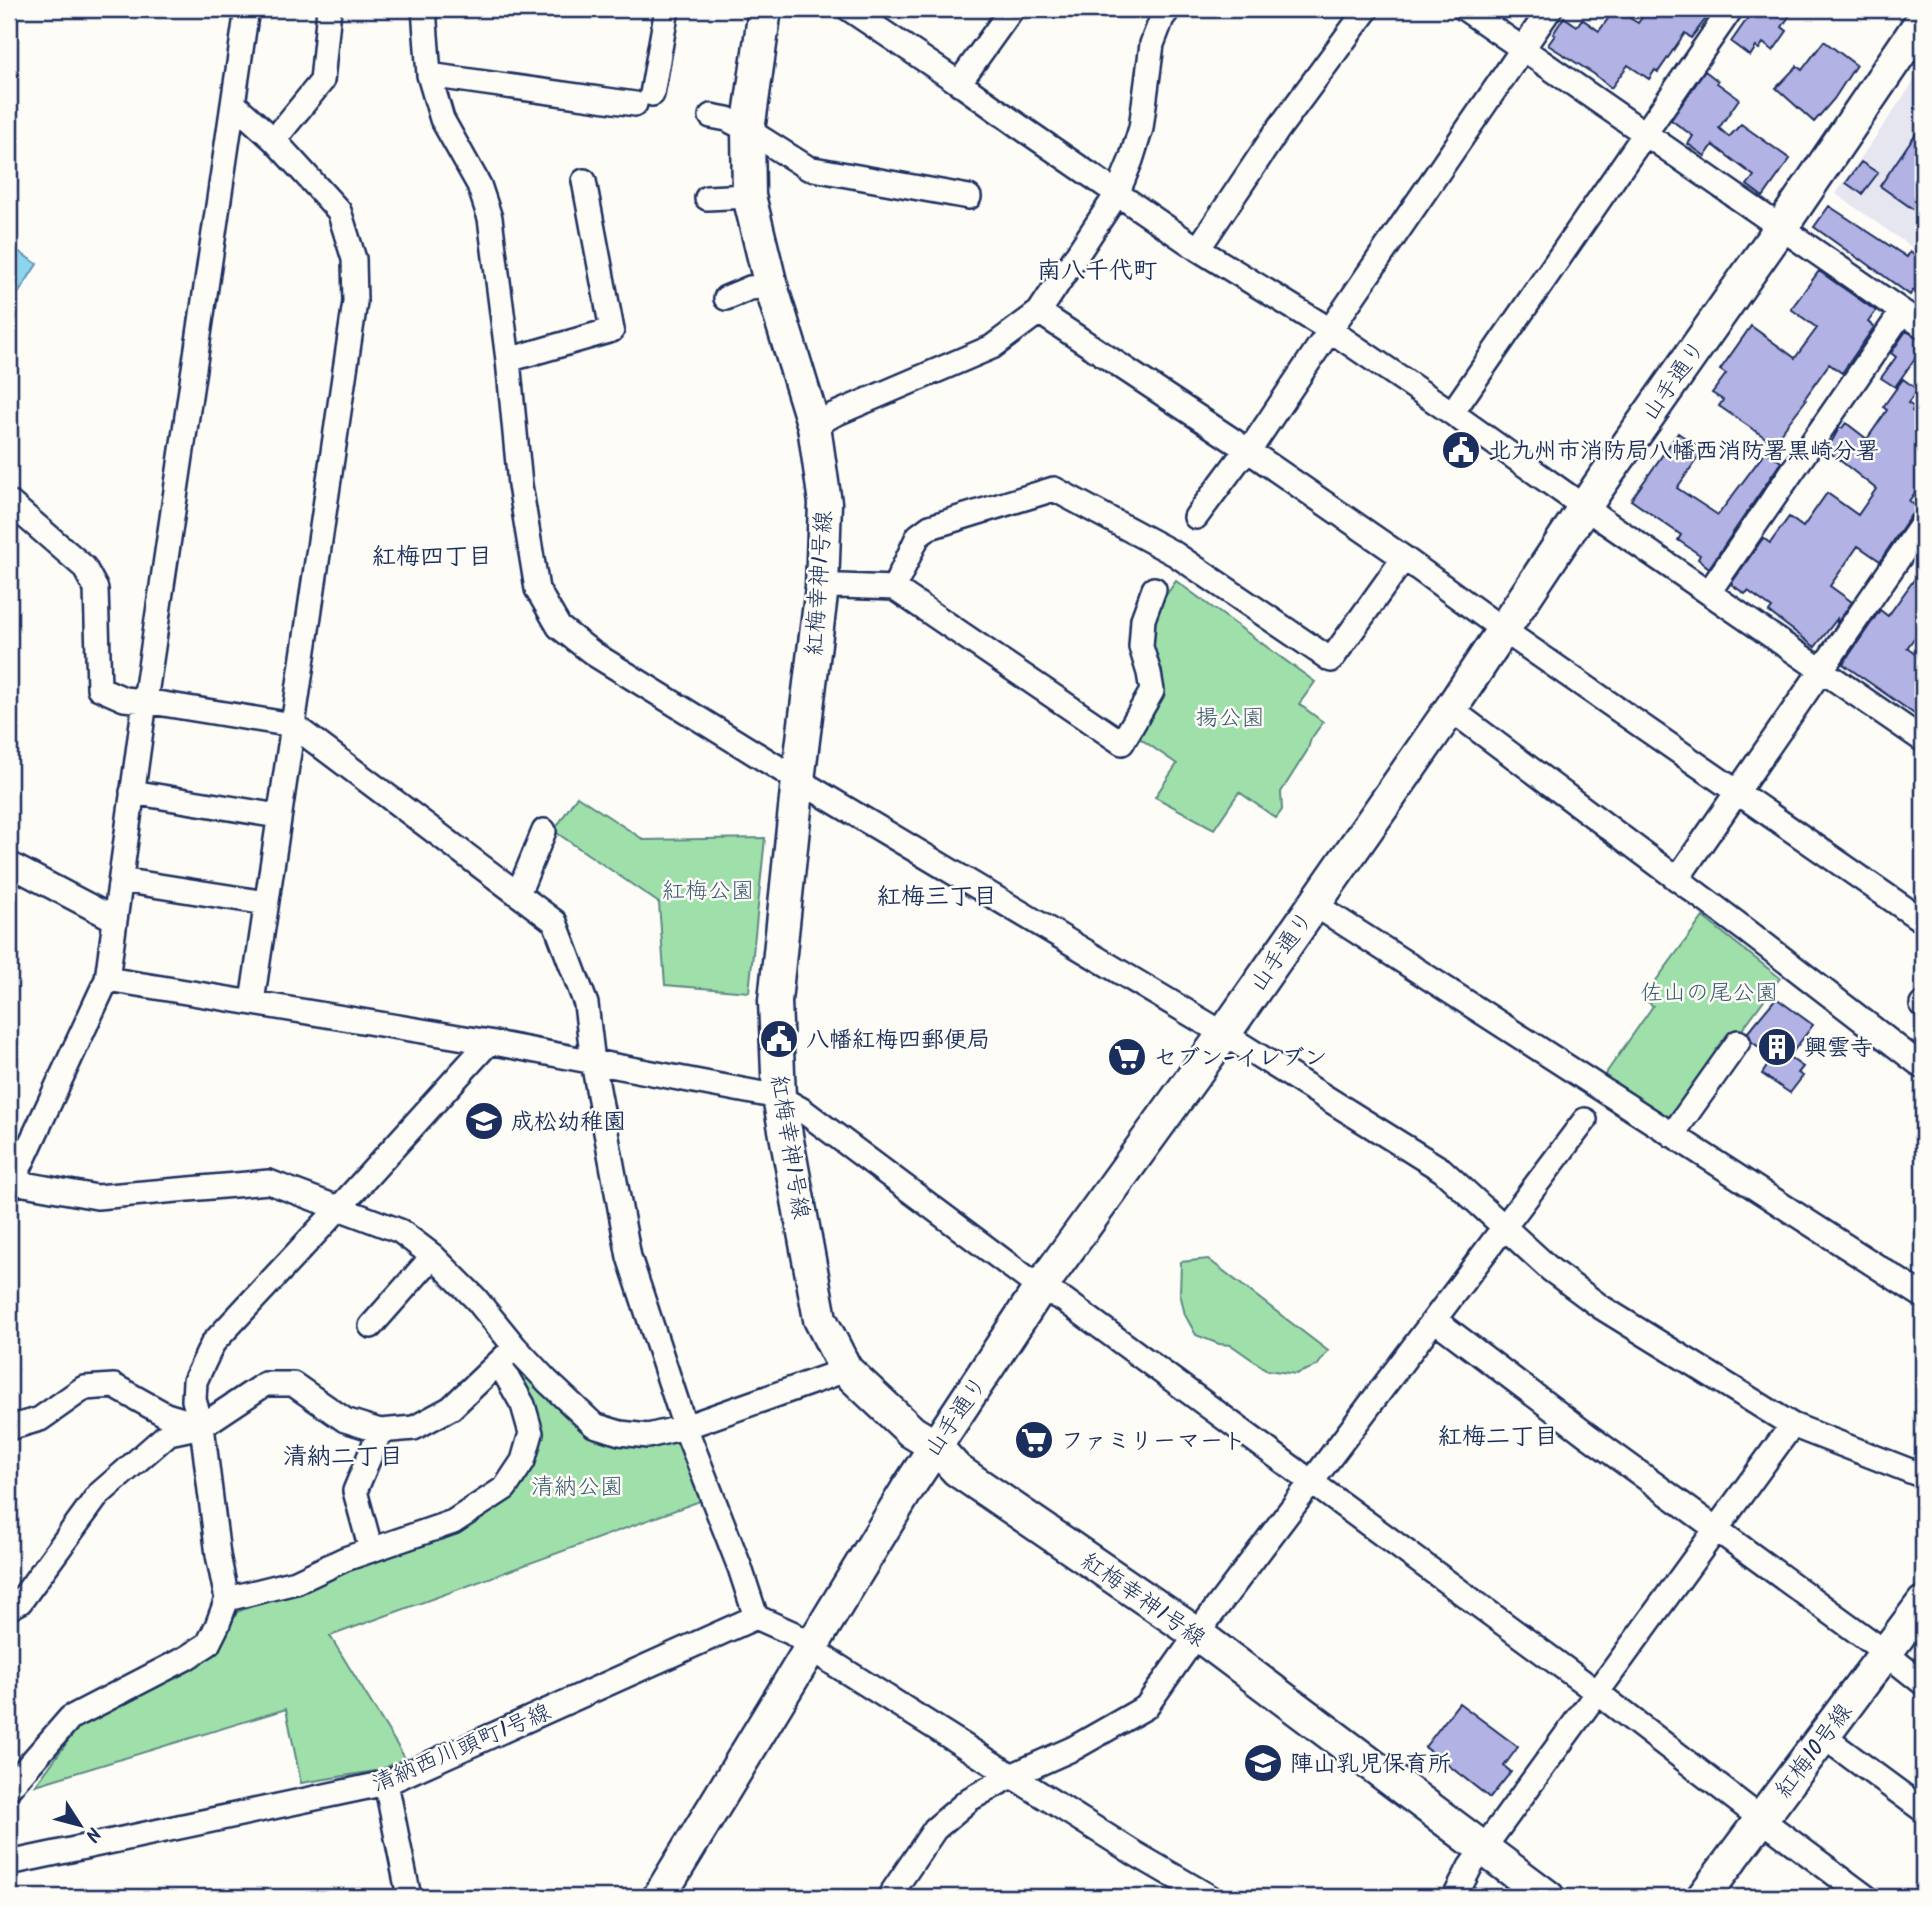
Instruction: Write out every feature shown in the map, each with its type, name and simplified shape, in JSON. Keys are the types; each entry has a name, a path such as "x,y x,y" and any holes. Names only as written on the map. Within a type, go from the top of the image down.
{"street":[{"path":"226,1599 296,1582 345,1559 453,1522 505,1488 523,1461 531,1433 507,1355 476,1299 433,1256 400,1231 269,1182 97,1197 11,1186 107,979 145,701 247,9"},
{"path":"274,140 322,81 329,9"},
{"path":"424,9 429,75 442,119 478,185 490,218 520,485 537,589 559,627 594,654 798,780 1224,1034 1442,1170 1551,1270 1601,1307 1792,1425 1923,1476"},
{"path":"429,75 643,99 667,9"},
{"name":"紅梅幸神1号線","path":"765,9 748,130 749,196 771,286 814,426 825,503 822,587 775,1001 779,1097 820,1319 846,1370 912,1432 935,1446 957,1470 1196,1634 1548,1897"},
{"path":"849,9 959,83 1014,132 1329,330 1923,740"},
{"path":"959,83 1012,9"},
{"path":"814,426 833,415 992,346 1039,312 1116,194 1131,160 1142,128 1152,44 1162,18 1169,9"},
{"path":"1198,249 1277,131 1367,9"},
{"path":"1465,9 1923,326"},
{"path":"1196,517 1237,462 1250,451 1329,330 1550,9"},
{"path":"1452,413 1731,9"},
{"name":"山手通り","path":"659,1897 935,1446 1041,1288 1224,1034 1452,706 1584,507 1923,19"},
{"path":"234,104 274,140 339,211 354,259 355,302 252,1002"},
{"path":"711,116 727,119 748,130 808,168 968,197"},
{"path":"508,360 612,330 584,181"},
{"path":"707,198 749,196"},
{"path":"726,298 750,288 771,286"},
{"path":"1039,312 1250,451 1923,921"},
{"path":"1709,592 1902,312"},
{"path":"894,588 918,536 930,527 1054,489 1175,554 1331,660 1404,558"},
{"path":"9,502 84,567 96,589 99,688 124,699 293,725 555,922 586,1004 593,1062 629,1257 685,1427 757,1617 792,1633 839,1668 1134,1853 1210,1897"},
{"path":"1677,879 1923,523"},
{"path":"822,587 894,588 1122,743 1152,691 1141,648 1143,619 1153,589"},
{"path":"1452,706 1465,720 1923,1067"},
{"path":"132,792 278,816"},
{"path":"518,894 544,831"},
{"path":"9,864 114,919"},
{"path":"121,880 266,903"},
{"path":"1314,904 1923,1296"},
{"path":"107,979 489,1042 779,1097 802,1110 1041,1288 1064,1300 1598,1693 1866,1897"},
{"path":"9,1788 71,1718 208,1644 218,1626 226,1599 202,1426 194,1400 195,1381 213,1343 489,1042"},
{"path":"1672,1135 1738,1042"},
{"path":"889,1897 936,1829 970,1799 1011,1776 1073,1748 1146,1707 1196,1634 1585,1120"},
{"path":"371,1326 433,1256"},
{"path":"1435,1320 1923,1683"},
{"path":"507,1355 547,1381 594,1425 620,1433 648,1436 685,1427 846,1370"},
{"path":"9,1608 20,1602 98,1495 169,1433 202,1426 265,1384 293,1384 345,1420 380,1431 414,1428 451,1408 507,1355"},
{"path":"9,1428 40,1419 84,1388 114,1387 166,1415 202,1426"},
{"path":"1455,1897 1471,1867 1792,1425"},
{"path":"371,1550 355,1491 380,1431"},
{"name":"紅梅10号線","path":"1703,1897 1923,1603"},
{"name":"清納西川頭町1号線","path":"9,1863 387,1783 757,1617"},
{"path":"1824,1737 1923,1810"},
{"path":"387,1783 409,1897"}],"shaded area":[{"path":"1923,68 1923,255 1836,194"}],"green space":[{"name":"揚公園","path":"1176,581 1315,682 1299,704 1323,722 1281,792 1282,810 1276,818 1239,792 1214,829 1155,797 1177,764 1135,735 1152,659 1153,614"},
{"name":"紅梅公園","path":"577,796 644,840 765,838 749,992 665,985 659,903 554,831"},
{"name":"佐山の尾公園","path":"1703,917 1780,978 1672,1121 1604,1076 1653,1006 1643,998"},
{"path":"1208,1259 1328,1351 1317,1366 1296,1374 1267,1370 1231,1345 1219,1344 1196,1335 1185,1315 1180,1293 1181,1262"},
{"name":"清納公園","path":"519,1362 551,1399 652,1445 675,1442 683,1447 703,1500 330,1636 405,1758 381,1770 301,1783 286,1709 36,1785 81,1723 218,1653 237,1612 326,1577 514,1490 532,1402 513,1365"}],"water":[{"path":"9,245 37,264 9,308"}],"building":[{"path":"1615,9 1638,23 1648,9 1698,9 1708,16 1691,38 1685,33 1658,72 1655,70 1649,79 1628,65 1611,88 1548,45 1564,17 1577,26 1582,19 1599,31"},
{"path":"1754,9 1794,9 1782,27 1787,31 1773,51 1763,43 1759,49 1756,47 1750,56 1731,42"},
{"path":"1824,41 1856,65 1834,99 1814,122 1776,88 1797,66 1802,70"},
{"path":"1705,71 1739,99 1719,128 1729,137 1741,124 1790,159 1763,197 1747,185 1754,176 1713,145 1705,156 1688,144 1693,136 1671,120"},
{"path":"1923,123 1923,216 1880,186"},
{"path":"1861,162 1878,173 1862,194 1846,183"},
{"path":"1829,206 1907,257 1910,252 1923,261 1923,297 1913,290 1910,295 1814,227"},
{"path":"1819,271 1876,311 1868,322 1874,327 1842,373 1829,364 1773,443 1719,406 1723,400 1712,393 1726,374 1720,370 1751,326 1795,358 1817,328 1791,309"},
{"path":"1906,331 1922,340 1916,348 1920,351 1895,387 1881,378 1896,357 1891,353"},
{"path":"1903,379 1918,390 1908,403 1914,407 1912,411 1923,419 1923,481 1909,501 1920,509 1911,515 1880,561 1858,546 1830,586 1852,602 1815,647 1769,612 1772,608 1748,591 1745,594 1731,584 1763,538 1770,543 1789,517 1803,527 1827,493 1858,515 1876,489 1827,450 1839,428 1846,423 1867,439 1887,410 1883,407"},
{"path":"1678,433 1703,450 1677,488 1718,515 1766,451 1781,462 1709,568 1698,559 1700,555 1678,540 1681,535 1631,500"},
{"path":"1923,567 1923,626 1907,648 1923,660 1923,720 1843,664 1880,610 1888,616"},
{"name":"興雲寺","path":"1776,998 1813,1025 1789,1057 1803,1067 1798,1073 1803,1076 1790,1093 1762,1074 1773,1057 1752,1042 1748,1032"},
{"path":"1459,1703 1518,1747 1504,1766 1511,1772 1490,1798 1425,1747"}],"place":[{"name":"北九州市消防局八幡西消防署黒崎分署","path":"1461,450"},
{"name":"八幡紅梅四郵便局","path":"779,1039"},
{"name":"興雲寺","path":"1777,1047"},
{"name":"セブン-イレブン","path":"1127,1057"},
{"name":"成松幼稚園","path":"484,1121"},
{"name":"ファミリーマート","path":"1034,1440"},
{"name":"陣山乳児保育所","path":"1263,1763"}],"district":[{"name":"南八千代町","path":"1097,270"},
{"name":"紅梅四丁目","path":"432,556"},
{"name":"紅梅三丁目","path":"937,896"},
{"name":"紅梅二丁目","path":"1498,1436"},
{"name":"清納二丁目","path":"343,1456"}]}
